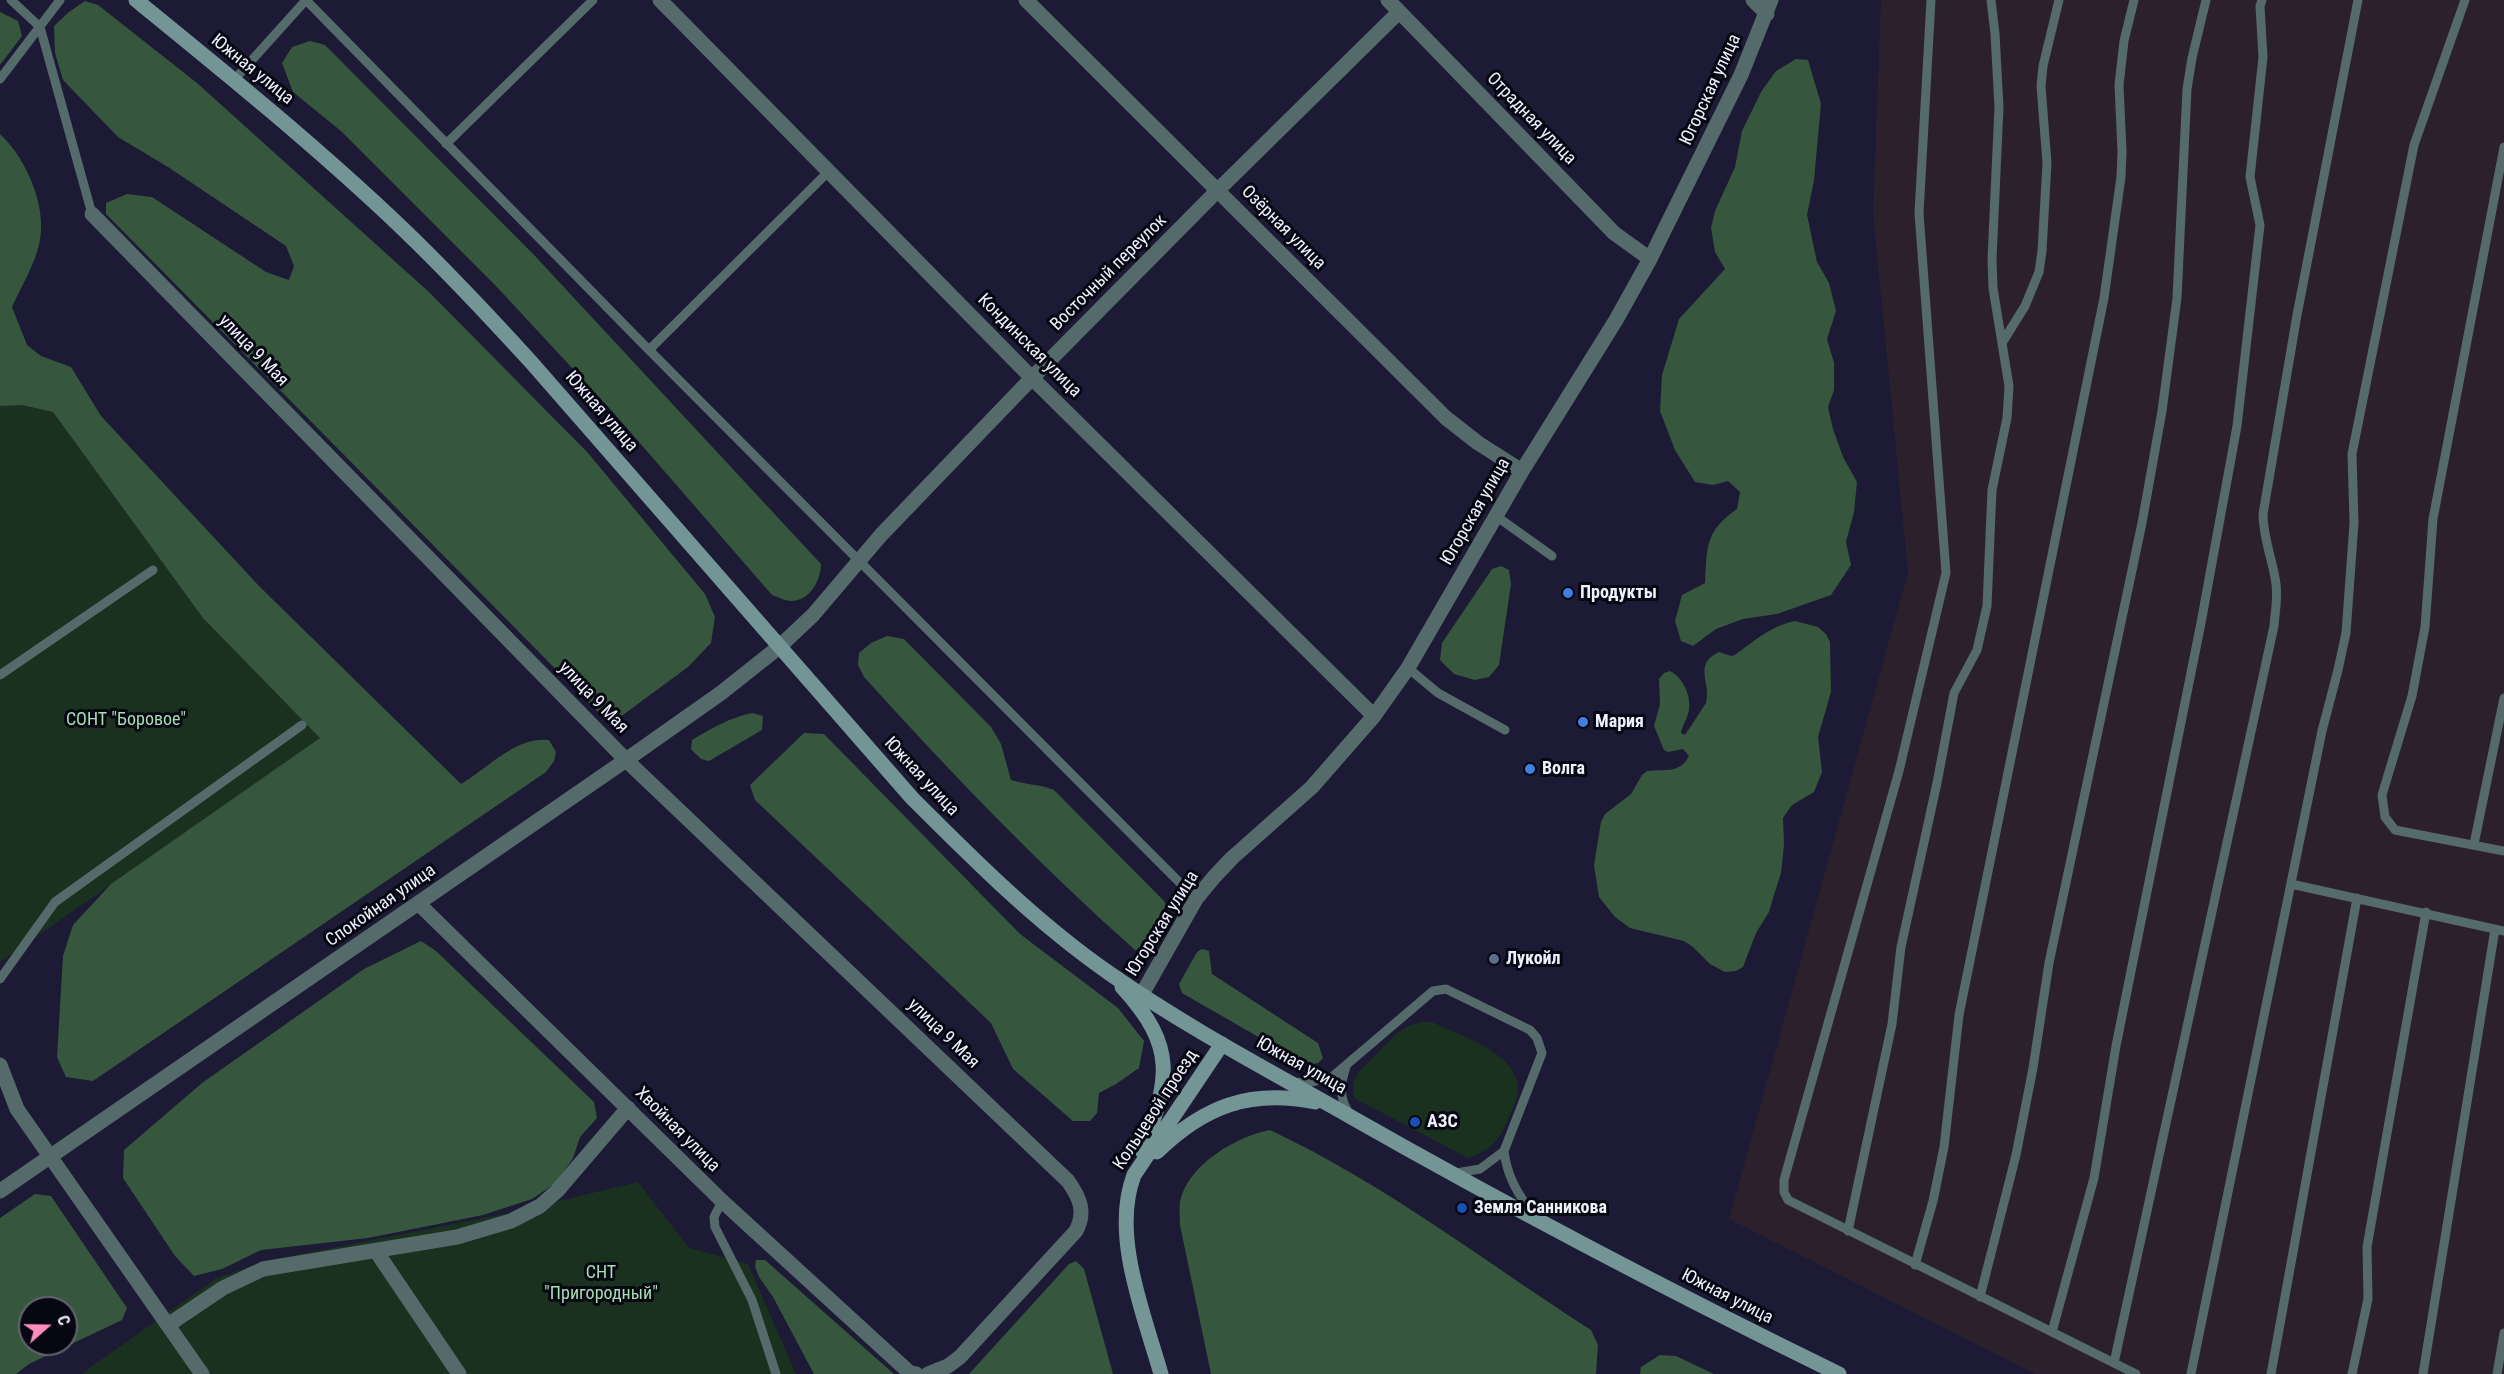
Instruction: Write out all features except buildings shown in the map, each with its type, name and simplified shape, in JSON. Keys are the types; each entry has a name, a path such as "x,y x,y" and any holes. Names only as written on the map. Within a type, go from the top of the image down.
{"main road":[{"name":"Южная улица","path":"136,0 330,162 469,294 547,379 912,798 974,861 1035,915 1110,974 1283,1079 1451,1173 1695,1304 1839,1374"},
{"path":"1110,974 1142,1011 1161,1047 1164,1076 1161,1102 1134,1175"},
{"name":"Кольцевой проезд","path":"1161,1374 1126,1242 1124,1213 1128,1190 1134,1175 1222,1044"},
{"path":"1134,1175 1179,1131 1202,1115 1220,1107 1277,1098 1329,1105"}],"street":[{"name":"Кондинская улица","path":"660,0 1032,378 1374,716"},
{"name":"Озёрная улица","path":"1026,0 1446,418 1478,443 1522,471"},
{"name":"Отрадная улица","path":"1388,0 1614,233 1650,259"},
{"path":"1753,0 1769,7"},
{"name":"Югорская улица","path":"1142,994 1197,899 1232,858 1312,787 1374,716 1408,668 1522,471 1610,330 1650,259 1741,75 1769,7"},
{"name":"Восточный переулок","path":"779,647 813,615 881,535 1032,378 1218,190 1400,12"},
{"name":"улица 9 Мая","path":"92,214 626,760 1060,1172 1078,1195 1082,1209 1082,1221 1076,1231 960,1357 948,1366 928,1374"},
{"name":"Спокойная улица","path":"0,1191 626,760 726,689 779,647"},
{"name":"Хвойная улица","path":"419,904 722,1201 910,1373 915,1374"},
{"path":"0,1065 17,1109 202,1374"},
{"path":"168,1325 223,1288 252,1273 457,1237 511,1221 540,1206 557,1191 628,1108"},
{"path":"376,1251 459,1374"}],"lane":[{"path":"11,0 40,27 92,214"},
{"path":"0,79 60,0"},
{"path":"234,80 306,0 859,562 1197,899"},
{"path":"446,144 593,0"},
{"path":"1931,0 1919,213 1946,573 1899,771 1784,1180 1784,1192 1788,1200 2136,1374"},
{"path":"1848,1231 1892,1024 1901,948 1954,693 1977,650 1987,606 1992,490 2007,418 2009,386 1992,259 1999,107 1991,0"},
{"path":"2002,343 2025,306 2041,262 2047,163 2041,86 2043,66 2059,0"},
{"path":"1915,1265 1933,1201 1944,1147 1959,1015 2104,298 2121,177 2119,85 2124,41 2134,0"},
{"path":"1980,1297 2016,1155 2033,1068 2049,963 2142,523 2162,411 2177,298 2187,89 2206,0"},
{"path":"2052,1332 2094,1178 2116,1046 2201,623 2236,426 2260,225 2250,177 2263,57 2260,6 2262,0"},
{"path":"2114,1363 2274,626 2276,583 2263,531 2263,514 2297,315 2358,0"},
{"path":"2191,1374 2322,731 2346,633 2354,523 2352,454 2414,145 2465,0"},
{"path":"2504,147 2433,519 2425,627 2421,650 2412,696 2382,795 2385,817 2395,830 2504,851"},
{"path":"649,350 829,171"},
{"path":"1496,516 1551,556"},
{"path":"0,675 153,570"},
{"path":"1408,668 1438,693 1505,730"},
{"path":"2474,844 2504,698"},
{"path":"0,979 55,902 302,725"},
{"path":"2291,884 2426,912 2499,930 2423,1374"},
{"path":"2271,1374 2357,897"},
{"path":"2352,1374 2368,1299 2367,1247 2426,912"},
{"path":"1283,1079 1308,1083 1332,1077 1433,991 1446,989 1530,1030 1537,1038 1542,1053 1504,1151 1505,1166 1511,1182 1541,1222"},
{"path":"1346,1067 1341,1080 1342,1102 1353,1118"},
{"path":"1451,1173 1466,1173 1480,1169 1504,1151"},
{"path":"722,1201 714,1217 716,1227 752,1300 776,1374"},
{"path":"2497,1374 2504,1333"}],"shaded area":[{"path":"1881,0 2504,0 2504,1374 2035,1374 1729,1219 1908,572 1873,214"}],"green space":[{"path":"85,1 98,5 197,83 430,293 588,453 705,594 715,617 711,643 688,667 616,720 601,715 106,214 106,203 127,194 152,197 266,272 289,280 294,266 286,246 168,167 118,137 63,80 55,53 54,26"},
{"path":"0,12 18,21 22,36 0,65"},
{"path":"310,41 325,45 535,256 821,564 817,583 809,594 791,601 772,595 612,411 495,285 341,131 293,92 282,63 292,47"},
{"path":"1796,59 1808,60 1821,104 1814,180 1807,215 1817,262 1829,283 1836,311 1827,339 1834,363 1834,390 1828,407 1843,457 1857,482 1854,512 1846,542 1851,565 1831,595 1777,614 1743,619 1716,629 1693,646 1681,641 1675,621 1682,595 1705,583 1706,559 1713,533 1737,509 1740,492 1728,481 1713,485 1695,482 1675,450 1660,411 1662,375 1679,319 1725,269 1715,252 1711,228 1715,211 1735,167 1742,131 1761,92 1776,71"},
{"path":"0,134 20,158 39,205 41,237 29,273 12,307 27,345 41,356 71,367 101,416 259,586 461,784 503,754 525,743 549,740 556,752 554,761 546,772 93,1081 66,1077 57,1057 63,956 73,925 111,884 320,738 203,618 53,412 22,405 0,406"},
{"name":"СОНТ \"Боровое\"","path":"22,405 53,412 203,618 321,738 0,962 0,406"},
{"path":"1501,566 1509,570 1511,584 1499,665 1489,677 1475,680 1454,674 1440,660 1442,643 1492,569"},
{"path":"1795,621 1818,627 1826,634 1830,642 1831,692 1818,737 1822,772 1814,792 1792,805 1783,818 1784,845 1781,873 1769,912 1756,933 1743,967 1736,971 1725,972 1710,964 1684,941 1630,928 1615,917 1599,897 1594,865 1601,822 1605,814 1631,794 1642,775 1647,771 1676,768 1681,766 1689,756 1683,749 1668,752 1664,750 1654,726 1660,704 1659,679 1664,673 1670,671 1675,674 1686,690 1689,708 1681,733 1685,735 1706,703 1705,669 1711,657 1719,652 1735,655 1771,630"},
{"path":"887,636 904,639 991,727 1001,744 1011,780 1054,790 1164,901 1169,912 1169,920 1154,941 1143,950 1135,950 1099,918 962,783 864,677 858,665 859,653 871,643"},
{"path":"752,713 763,716 762,730 709,761 701,759 691,749 692,740 728,721"},
{"path":"804,733 824,734 1020,934 1118,1008 1144,1041 1139,1068 1099,1093 1097,1113 1090,1121 1073,1121 1013,1069 991,1023 755,800 750,785"},
{"path":"421,941 436,951 594,1102 597,1118 580,1137 573,1158 556,1183 532,1199 483,1215 368,1238 261,1250 222,1269 194,1276 175,1256 123,1178 124,1150 202,1083 364,969"},
{"path":"1202,949 1209,951 1212,974 1318,1043 1323,1058 1318,1063 1307,1065 1182,993 1179,984 1197,952"},
{"path":"1421,1022 1432,1022 1484,1046 1507,1063 1515,1074 1518,1086 1517,1095 1507,1122 1492,1145 1482,1153 1468,1158 1354,1098 1353,1084 1358,1073 1397,1033"},
{"path":"1270,1130 1354,1174 1591,1330 1598,1345 1596,1374 1211,1374 1180,1225 1180,1202 1192,1176 1215,1154 1243,1139"},
{"name":"СНТ \"Пригородный\"","path":"638,1182 689,1248 748,1264 796,1374 81,1374 217,1278 266,1261 509,1213"},
{"path":"35,1194 51,1196 127,1308 122,1320 78,1341 78,1296 18,1296 18,1356 46,1356 29,1364 16,1374 0,1374 0,1218"},
{"path":"756,1260 765,1260 894,1374 814,1374 773,1297 759,1277 755,1266"},
{"path":"1076,1261 1084,1269 1113,1374 969,1374 1069,1264"},
{"path":"1660,1355 1676,1356 1714,1374 1640,1374 1641,1367"}],"place":[{"name":"Продукты","path":"1568,593"},
{"name":"Мария","path":"1583,722"},
{"name":"Волга","path":"1530,769"},
{"name":"Лукойл","path":"1494,959"},
{"name":"АЗС","path":"1415,1122"},
{"name":"Земля Санникова","path":"1462,1208"}]}
